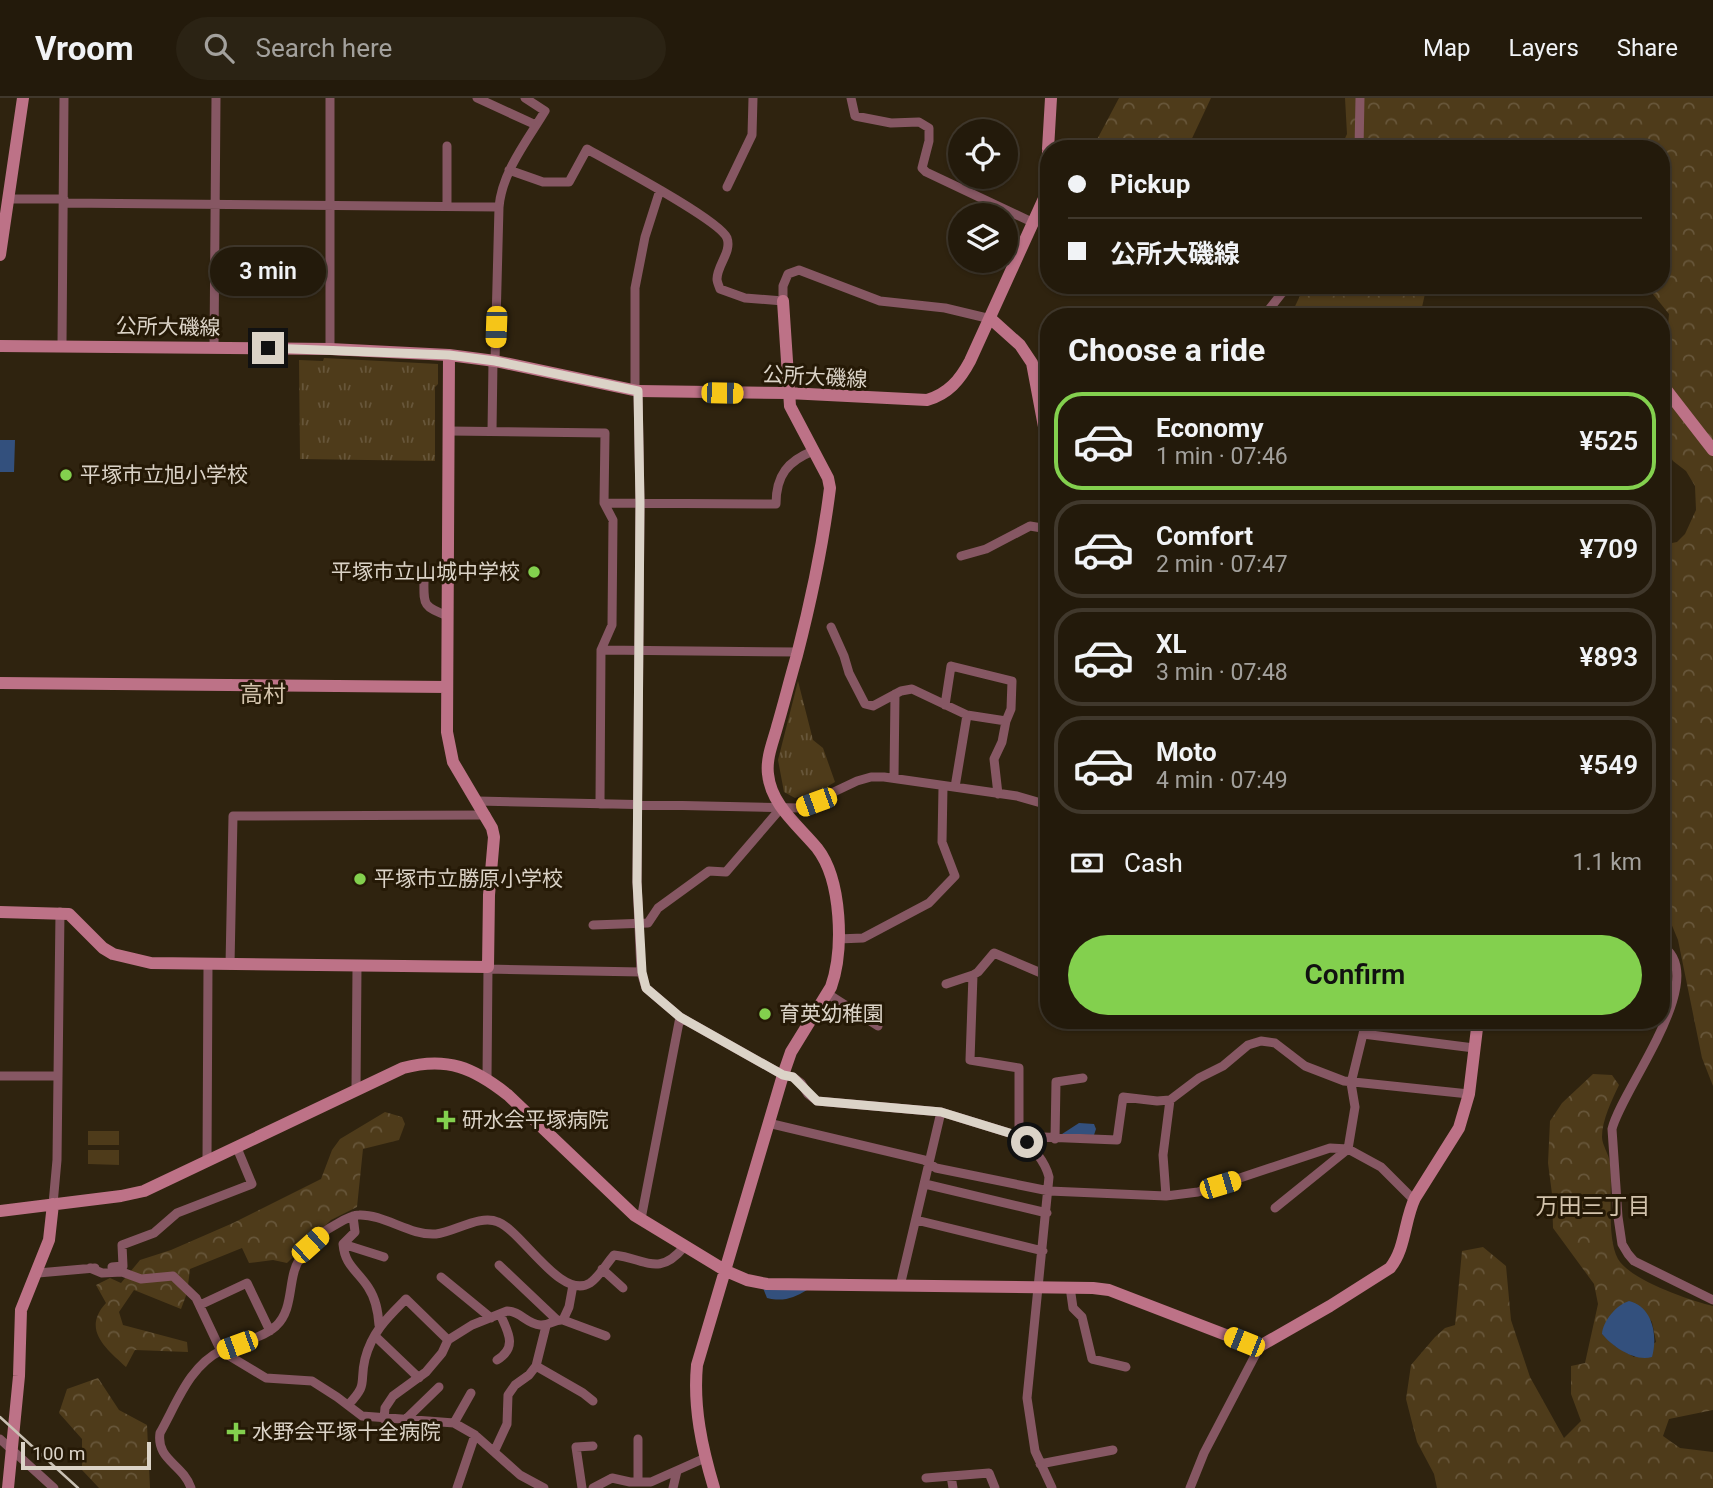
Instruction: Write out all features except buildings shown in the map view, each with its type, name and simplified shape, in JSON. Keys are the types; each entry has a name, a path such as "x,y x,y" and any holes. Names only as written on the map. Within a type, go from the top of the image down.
{"street":[{"path":"0,255 23,98"},
{"path":"62,345 64,98"},
{"path":"214,347 216,98"},
{"path":"330,98 330,349"},
{"path":"477,98 537,125"},
{"path":"492,432 500,193 509,170 545,111 525,98"},
{"path":"727,187 752,135 753,98"},
{"path":"850,98 855,116 891,123 919,122 929,128 929,141 922,167 926,172 1034,223"},
{"name":"公所大磯線","path":"1049,140 1051,98"},
{"path":"1359,140 1360,98"},
{"path":"447,146 447,206"},
{"path":"509,170 543,182 569,182 587,149 660,190 726,234 729,244 716,278 720,289 745,298 783,301"},
{"path":"660,190 645,237 635,288 640,503 637,882 642,972 646,988 680,1017 783,1075 793,1077 808,1094 823,1103 941,1112 1019,1136 1117,1140 1123,1097 1170,1100 1199,1078 1223,1066 1248,1045 1261,1041 1275,1043 1316,1072 1351,1083 1469,1094"},
{"path":"8,199 499,207"},
{"name":"公所大磯線","path":"0,346 330,349 449,355 494,361 637,390 788,393 927,400 944,393 963,374 991,319 1040,208"},
{"path":"714,1488 705,1458 696,1397 697,1365 783,1075 791,1052 828,994 835,976 838,939 838,908 825,863 819,851 781,808 767,767 812,588 830,488 828,478 794,415 788,393 783,286 788,274 799,270 880,301 945,308 991,319 1020,345 1032,363 1040,406"},
{"path":"1270,308 1281,294"},
{"path":"449,355 449,748 453,762 486,816 494,838 489,895 487,1079"},
{"path":"1670,395 1713,450"},
{"path":"449,431 604,433 604,503 613,520 612,625 601,650 600,804"},
{"path":"604,503 776,504 776,492 782,473 789,464 813,451"},
{"path":"961,556 986,549 1031,526 1040,528"},
{"path":"447,567 430,570 424,577 424,603 428,608 448,616"},
{"path":"831,627 849,673 865,704 873,706 895,694 912,689 967,715 1006,721"},
{"path":"601,650 797,652"},
{"path":"945,705 951,666 1012,681 1011,709 1002,742 994,759 998,794"},
{"path":"0,683 447,687"},
{"path":"894,778 895,694"},
{"path":"955,787 967,715"},
{"path":"477,801 800,808 871,777 1017,796 1040,803"},
{"path":"838,939 863,938 929,903 955,876 942,842 943,787"},
{"path":"593,925 648,923 658,908 709,871 726,872 781,808"},
{"path":"230,965 233,816 486,816"},
{"path":"0,912 69,914 103,948 113,954 150,963 642,972"},
{"path":"8,1488 19,1376 21,1310 49,1240 57,1160 60,912"},
{"path":"946,984 978,972 994,953 1040,973"},
{"path":"1670,955 1677,963 1679,978 1675,1007 1670,1017"},
{"path":"207,1162 208,965"},
{"path":"356,1090 357,967"},
{"path":"972,975 970,1060 1018,1068 1019,1136"},
{"path":"828,994 878,1026"},
{"path":"641,1219 680,1017"},
{"path":"1275,1208 1348,1149 1356,1107 1351,1083 1364,1029"},
{"path":"1190,1488 1204,1454 1260,1346 1390,1268 1401,1249 1409,1210 1459,1128 1469,1094 1477,1029"},
{"path":"1664,1029 1615,1116 1612,1129 1622,1244 1634,1261 1713,1300"},
{"path":"1363,1034 1474,1048"},
{"path":"0,1211 144,1191 403,1068 423,1062 441,1062 463,1067 487,1079 508,1095 641,1219 684,1247 747,1280 767,1284 1070,1287 1109,1290 1260,1346"},
{"path":"0,1076 58,1076"},
{"path":"1055,1139 1056,1082 1083,1079"},
{"path":"1166,1196 1163,1155 1170,1100"},
{"path":"900,1286 941,1112"},
{"path":"768,1123 924,1160 929,1165 1049,1191 1166,1196 1198,1192 1331,1148 1348,1149 1381,1167 1415,1198"},
{"path":"1019,1136 1046,1166 1049,1177 1027,1398 1035,1451 1052,1488"},
{"path":"37,1273 123,1266 122,1245 154,1233 177,1213 252,1184 237,1148"},
{"path":"925,1184 1047,1213"},
{"path":"191,1488 182,1472 165,1456 159,1444 160,1433 199,1365 221,1351 270,1331 278,1324 289,1302 299,1259 310,1245 332,1226 353,1216 362,1215 415,1231 436,1234 491,1220 500,1222 527,1250 573,1285 582,1287 593,1281 614,1255 628,1256 642,1263 662,1264 684,1247"},
{"path":"342,1244 355,1231 353,1216"},
{"path":"916,1220 1042,1251"},
{"path":"342,1244 384,1257"},
{"path":"342,1244 344,1258 371,1292 377,1307 379,1325"},
{"path":"499,1265 560,1320 606,1336"},
{"path":"90,1268 102,1273 122,1272 141,1279 173,1276 180,1280 200,1305 221,1351 266,1378 312,1381 362,1416 454,1423 475,1436 520,1475 544,1488"},
{"path":"602,1269 623,1288"},
{"path":"442,1278 496,1316 508,1332 510,1344 506,1355 497,1360"},
{"path":"200,1305 247,1283 270,1331"},
{"path":"384,1419 385,1408 393,1396 419,1378 443,1353 448,1340 459,1331 514,1311 530,1323 546,1326 560,1320 569,1307 573,1285"},
{"path":"1070,1287 1073,1308 1082,1317 1092,1359 1126,1367"},
{"path":"348,1405 362,1391 366,1357 379,1325 406,1299 448,1340"},
{"path":"494,1452 507,1424 508,1395 536,1366 546,1326"},
{"path":"375,1336 419,1378"},
{"path":"536,1366 593,1401"},
{"path":"405,1420 439,1387"},
{"path":"454,1423 471,1393"},
{"path":"457,1488 475,1436"},
{"path":"0,1439 54,1488"},
{"path":"638,1439 638,1482"},
{"path":"582,1488 576,1447 593,1446"},
{"path":"1040,1464 1113,1450"},
{"path":"593,1488 612,1478 651,1482 705,1458"},
{"path":"673,1488 677,1471"},
{"path":"926,1478 989,1473 995,1488"},
{"path":"951,1476 953,1488"}],"green space":[{"path":"1119,98 1211,98 1191,140 1097,140"},
{"path":"1345,98 1713,98 1713,1086 1702,1058 1678,940 1670,921 1670,543 1677,542 1685,534 1696,510 1695,486 1686,471 1670,456 1670,308 1664,308 1653,294 1670,294 1670,140 1344,140 1347,134"},
{"path":"1301,294 1425,294 1420,308 1294,308"},
{"path":"324,358 438,364 438,384 435,387 435,461 300,459 299,360 323,361"},
{"path":"798,681 813,740 823,748 835,782 820,791 795,798 784,792 778,760"},
{"path":"1593,1074 1612,1075 1619,1085 1606,1117 1602,1137 1610,1163 1614,1250 1625,1267 1648,1282 1713,1306 1713,1410 1669,1419 1663,1436 1680,1448 1713,1452 1713,1488 1437,1488 1434,1474 1417,1442 1406,1399 1411,1365 1435,1337 1445,1328 1455,1325 1462,1251 1483,1247 1506,1266 1511,1320 1530,1377 1564,1438 1581,1421 1571,1394 1571,1366 1585,1363 1598,1304 1594,1284 1553,1228 1548,1163 1550,1121 1562,1103","holes":["1641,1308 1652,1322 1656,1342 1634,1357 1615,1346 1602,1334"]},
{"path":"385,1112 402,1117 405,1124 399,1140 363,1149 357,1207 331,1220 287,1263 273,1260 249,1263 242,1248 190,1269 187,1293 181,1309 134,1290 119,1312 123,1325 187,1342 188,1352 135,1350 126,1367 105,1346 96,1330 96,1322 106,1303 96,1285 110,1278 121,1283 140,1260 171,1250 233,1223 321,1179 332,1150 340,1139"},
{"path":"88,1131 119,1131 119,1145 88,1145"},
{"path":"88,1150 119,1150 119,1165 88,1164"},
{"path":"98,1378 119,1410 147,1425 150,1488 99,1488 82,1470 82,1439 59,1413 67,1389"}],"water":[{"path":"0,440 15,440 14,472 0,472"},
{"path":"1079,1123 1094,1124 1094,1135 1062,1134"},
{"path":"763,1288 807,1290 778,1300 767,1298"},
{"path":"1629,1301 1644,1309 1652,1323 1652,1357 1639,1357 1625,1352 1602,1334 1611,1314"}],"railway":[{"path":"0,1417 78,1488"}],"place":[{"name":"平塚市立旭小学校","path":"66,475"},
{"name":"平塚市立山城中学校","path":"534,572"},
{"name":"平塚市立勝原小学校","path":"360,879"},
{"name":"育英幼稚園","path":"765,1014"},
{"name":"研水会平塚病院","path":"446,1120"},
{"name":"水野会平塚十全病院","path":"236,1432"}],"district":[{"name":"高村","path":"263,694"},
{"name":"万田三丁目","path":"1593,1206"}],"route":[{"path":"268,348 449,355 495,361 638,391 640,503 637,882 642,972 646,988 680,1017 783,1075 793,1077 817,1101 941,1112 1019,1136 1027,1142"}]}
